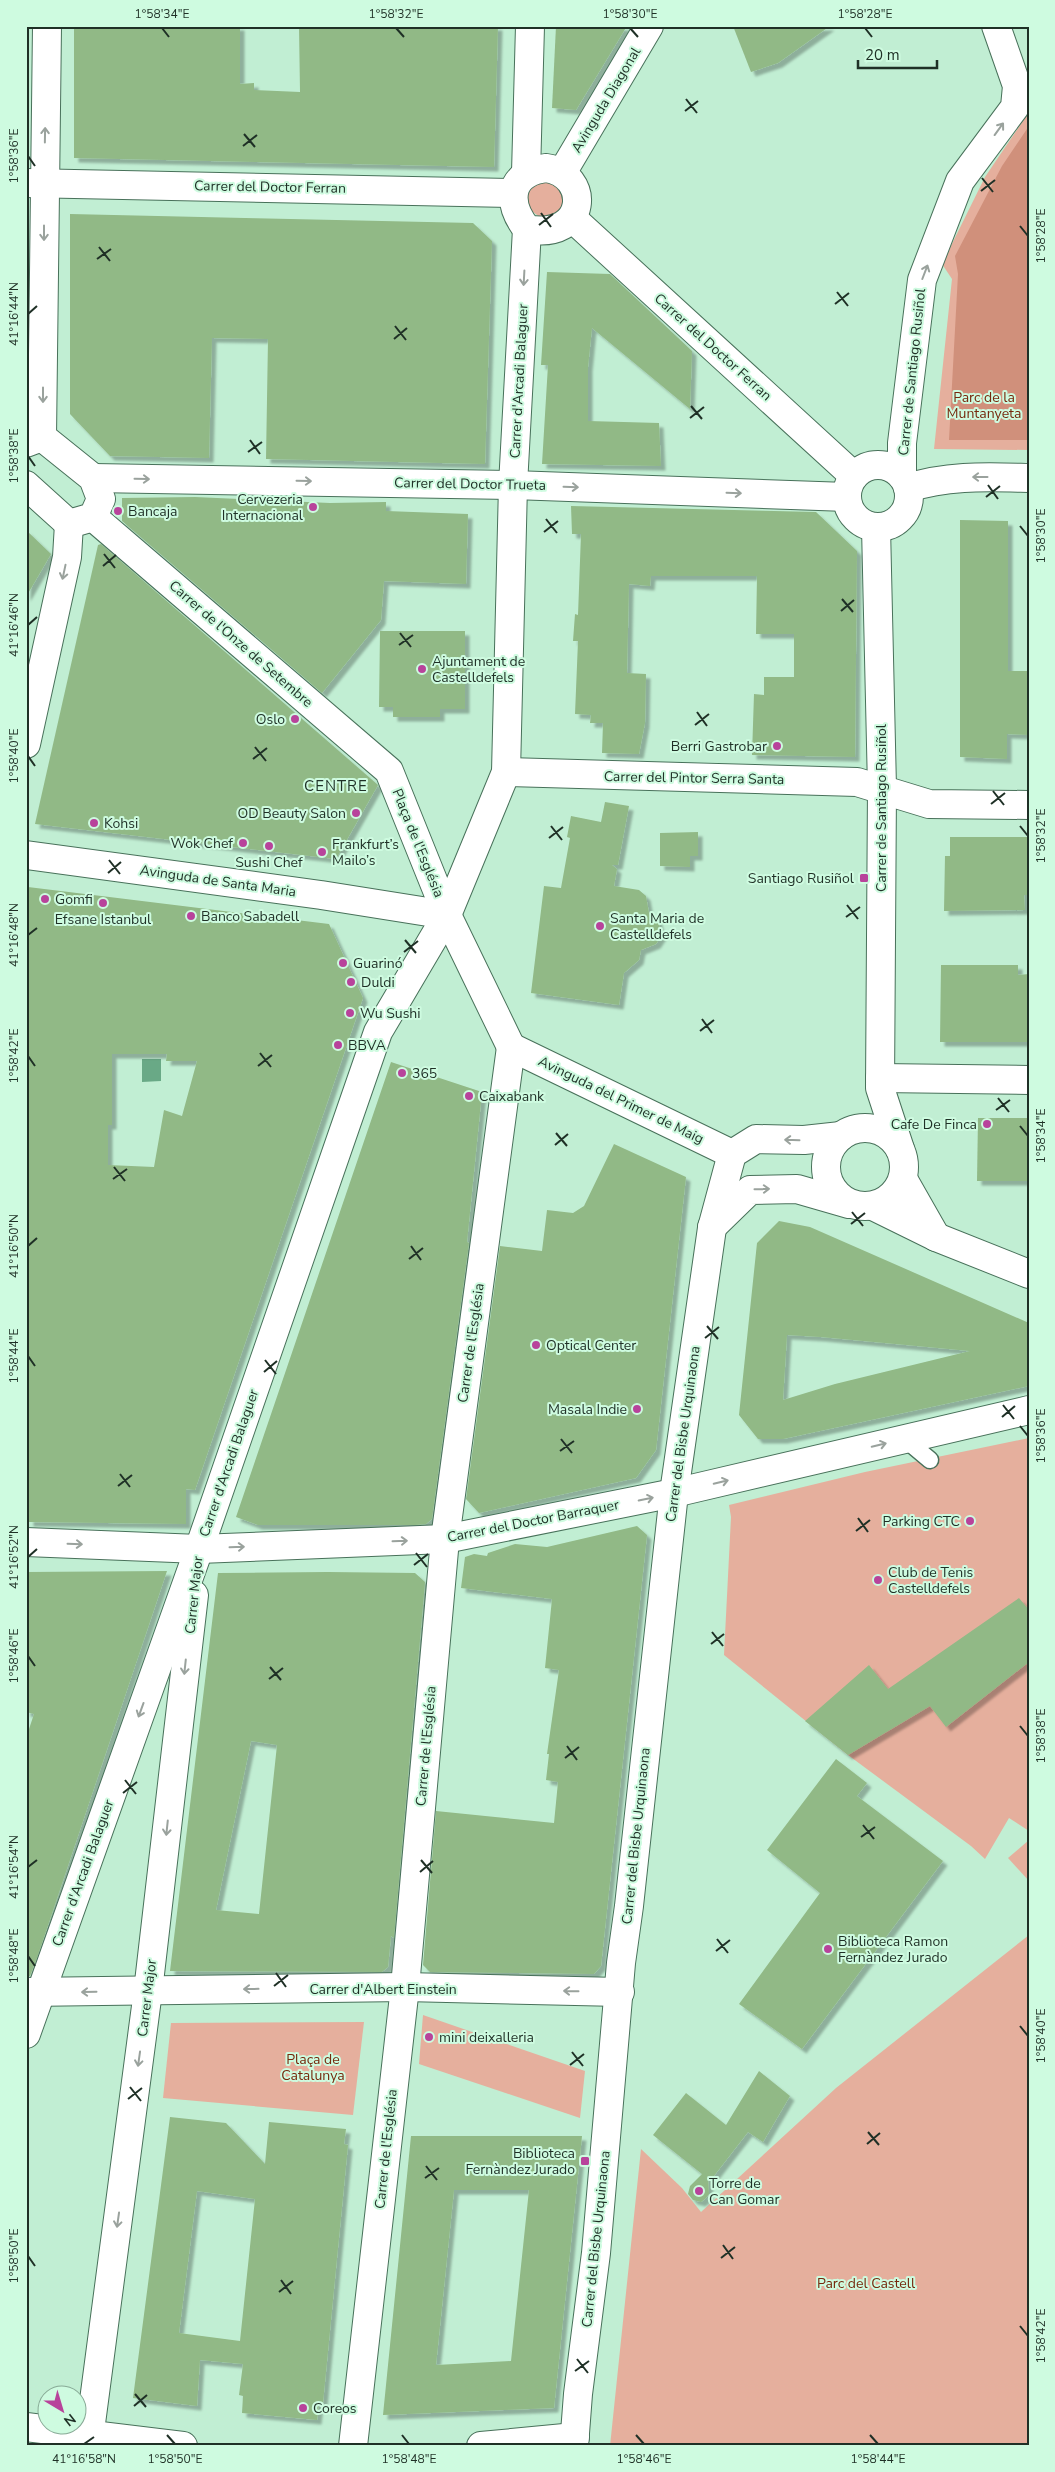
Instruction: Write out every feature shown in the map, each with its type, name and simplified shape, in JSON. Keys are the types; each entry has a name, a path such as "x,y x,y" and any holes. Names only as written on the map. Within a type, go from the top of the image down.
{"street":[{"path":"26,744 67,557 81,520 101,499 93,478 34,440 35,184 47,26"},
{"path":"520,183 546,168 562,173 570,180 576,190 577,201 572,218 558,229 544,232 527,229 518,218 513,207 520,183 530,26"},
{"name":"Avinguda Diagonal","path":"562,173 649,26"},
{"name":"Carrer de Santiago Rusiñol","path":"905,482 902,443 922,280 960,181 1015,107 1017,86 996,26"},
{"name":"Carrer del Doctor Ferran","path":"35,184 520,183"},
{"name":"Carrer del Doctor Ferran","path":"572,218 851,487"},
{"name":"Carrer d'Arcadi Balaguer","path":"506,772 513,485 527,229"},
{"path":"881,465 894,469 905,482 908,500 904,513 890,524 876,527 858,520 851,511 851,487 864,468 881,465"},
{"path":"905,482 956,477 1029,478"},
{"name":"Carrer del Doctor Trueta","path":"93,478 513,485 851,487"},
{"name":"Carrer de l'Onze de Setembre","path":"26,486 81,520 389,771"},
{"name":"Carrer de Santiago Rusiñol","path":"876,527 882,788 880,1083 900,1149"},
{"name":"Plaça de l'Església","path":"389,771 447,915 511,1047"},
{"name":"Carrer del Pintor Serra Santa","path":"506,772 857,782 882,788 929,804 1029,805"},
{"name":"Plaça de l'Església","path":"378,1032 447,915 506,772"},
{"name":"Avinguda de Santa Maria","path":"26,855 322,895"},
{"name":"Plaça de l'Església","path":"322,895 447,915"},
{"name":"Carrer d'Arcadi Balaguer","path":"26,2034 34,1992 199,1549 378,1032"},
{"name":"Avinguda del Primer de Maig","path":"511,1047 732,1154"},
{"name":"Carrer de l'Església","path":"353,2446 405,1987 445,1539 511,1047"},
{"path":"880,1083 1029,1080"},
{"name":"Carrer de Santiago Rusiñol","path":"852,1132 880,1083"},
{"path":"852,1132 832,1145 827,1156 826,1174 833,1191 842,1200 863,1206 1029,1274"},
{"path":"712,1228 750,1190 797,1189 863,1206 891,1197 902,1180 904,1159 900,1149 885,1133 852,1132 804,1140 756,1139 732,1154"},
{"name":"Carrer del Bisbe Urquinaona","path":"574,2441 596,2253 621,1963 674,1493 712,1228 732,1154"},
{"path":"902,1180 936,1237"},
{"name":"Carrer del Doctor Barraquer","path":"26,1542 199,1549 445,1539 674,1493 1029,1410"},
{"name":"Carrer Major","path":"89,2441 148,1991 199,1549"},
{"name":"Carrer d'Albert Einstein","path":"34,1992 405,1987 620,1992"},
{"path":"26,2427 89,2441 184,2446"},
{"path":"481,2446 574,2441"}],"lane":[{"path":"905,1439 930,1460"}],"green space":[{"name":"Parc de la Muntanyeta","path":"1029,112 1029,450 934,449 952,279 942,264 985,177"},
{"name":"Parc de la Muntanyeta","path":"1029,126 1029,440 949,440 958,274 955,256 1002,166"},
{"path":"549,181 561,192 563,196 562,205 555,215 540,217 530,210 526,192 535,184"},
{"name":"Club de Tenis Castelldefels","path":"1029,1438 1029,1831 1009,1818 985,1859 971,1846 848,1755 724,1655 731,1517 729,1505 865,1472"},
{"path":"1029,1840 1029,1881 1008,1858"},
{"name":"Parc del Castell","path":"1029,1935 1029,2446 610,2446 641,2149 682,2188 701,2212 836,2088"},
{"path":"423,2015 585,2071 580,2118 419,2064"},
{"name":"Plaça de Catalunya","path":"364,2022 353,2115 163,2098 171,2023"}],"shaded area":[{"path":"142,1059 161,1059 161,1081 142,1082"}],"building":[{"path":"74,26 240,26 240,84 254,83 254,90 300,92 299,26 498,26 494,167 74,158"},
{"path":"556,26 627,26 576,110 552,108"},
{"path":"733,26 830,26 778,63 751,72"},
{"path":"70,214 473,223 492,241 485,464 266,459 268,339 212,338 209,458 110,456 70,414"},
{"path":"547,272 610,274 692,351 690,409 592,328 588,367 588,421 659,423 661,466 542,464 548,365 541,365"},
{"path":"195,497 330,503 386,502 386,511 468,514 466,584 384,581 381,620 322,693 122,521 122,498"},
{"path":"571,506 816,512 857,551 855,757 752,755 754,694 764,695 764,677 794,677 794,634 756,634 757,576 651,576 650,586 629,584 627,673 646,674 645,723 639,754 602,753 603,723 590,723 591,715 575,714 578,641 573,641 575,614 578,615 581,534 572,534"},
{"path":"960,520 1008,521 1008,671 1029,671 1029,735 1007,734 1007,759 960,757"},
{"path":"26,530 51,554 26,597"},
{"path":"101,544 378,785 336,859 35,824 98,545"},
{"name":"Ajuntament de Castelldefels","path":"380,631 465,631 465,709 440,709 440,717 393,717 393,707 379,707"},
{"path":"605,802 629,806 618,865 612,865 617,869 614,886 639,890 646,896 649,913 657,918 662,935 656,944 641,950 639,960 624,973 619,1005 531,993 544,886 561,888 570,838 567,837 571,816 601,822"},
{"path":"698,832 698,856 690,856 690,867 660,866 660,833"},
{"path":"950,837 1029,837 1029,895 1024,895 1025,910 944,911 945,856 950,856"},
{"path":"28,887 329,924 363,998 195,1490 186,1489 186,1524 29,1522","holes":["112,1054 167,1054 166,1061 197,1061 182,1116 164,1110 154,1167 108,1165 108,1125 112,1125"]},
{"path":"941,965 1018,965 1018,975 1029,974 1029,1042 940,1042"},
{"path":"391,1062 482,1092 467,1242 469,1243 432,1519 426,1524 415,1525 258,1525 236,1517"},
{"path":"978,1118 1029,1118 1029,1181 977,1181"},
{"path":"614,1144 686,1177 656,1450 636,1478 479,1513 466,1499 500,1246 542,1251 547,1210 573,1213 584,1206"},
{"path":"779,1221 810,1227 1029,1323 1029,1386 783,1439 758,1439 739,1415 757,1243","holes":["787,1335 970,1351 835,1384 783,1400"]},
{"path":"637,1526 647,1535 601,1966 594,1974 430,1972 423,1965 436,1811 554,1823 558,1782 546,1780 549,1754 547,1754 559,1670 545,1668 552,1599 461,1588 465,1557 474,1554 487,1556 488,1553 515,1544 547,1547"},
{"path":"167,1571 38,1955 30,1976 26,1976 26,1738 34,1714 26,1712 26,1572"},
{"path":"218,1573 415,1573 425,1582 394,1938 391,1936 388,1967 382,1972 170,1971","holes":["251,1741 277,1745 259,1914 216,1910"]},
{"path":"1019,1598 1029,1610 1029,1662 946,1727 930,1706 848,1755 805,1721 869,1665 888,1689"},
{"name":"Biblioteca Ramon Fernàndez Jurado","path":"836,1759 867,1783 857,1796 943,1861 802,2049 739,2004 820,1893 767,1850"},
{"path":"759,2071 790,2096 763,2142 748,2132 710,2181 708,2179 709,2194 706,2198 701,2202 693,2200 688,2194 690,2186 702,2174 653,2135 686,2093 726,2125"},
{"path":"170,2117 226,2123 265,2164 269,2122 346,2129 344,2144 348,2145 323,2403 319,2402 317,2420 242,2413 243,2396 239,2395 243,2364 200,2360 197,2406 133,2398","holes":["197,2191 255,2199 240,2341 179,2333"]},
{"path":"411,2136 582,2136 554,2408 383,2415","holes":["454,2190 529,2190 511,2361 436,2365"]}],"place":[{"name":"Cervezeria Internacional","path":"313,507"},
{"name":"Bancaja","path":"118,511"},
{"name":"Ajuntament de Castelldefels","path":"422,669"},
{"name":"Oslo","path":"295,719"},
{"name":"Berri Gastrobar","path":"777,746"},
{"name":"OD Beauty Salon","path":"356,813"},
{"name":"Kohsi","path":"94,823"},
{"name":"Wok Chef","path":"243,843"},
{"name":"Sushi Chef","path":"269,846"},
{"name":"Frankfurt’s Mailo’s","path":"322,852"},
{"name":"Santiago Rusiñol","path":"864,878"},
{"name":"Gomfi","path":"45,899"},
{"name":"Efsane Istanbul","path":"103,903"},
{"name":"Banco Sabadell","path":"191,916"},
{"name":"Santa Maria de Castelldefels","path":"600,926"},
{"name":"Guarinó","path":"343,963"},
{"name":"Duldi","path":"351,982"},
{"name":"Wu Sushi","path":"350,1013"},
{"name":"BBVA","path":"338,1045"},
{"name":"365","path":"402,1073"},
{"name":"Caixabank","path":"469,1096"},
{"name":"Cafe De Finca","path":"987,1124"},
{"name":"Optical Center","path":"536,1345"},
{"name":"Masala Indie","path":"637,1409"},
{"name":"Parking CTC","path":"970,1521"},
{"name":"Club de Tenis Castelldefels","path":"878,1580"},
{"name":"Biblioteca Ramon Fernàndez Jurado","path":"828,1949"},
{"name":"mini deixalleria","path":"429,2037"},
{"name":"Biblioteca Fernàndez Jurado","path":"585,2161"},
{"name":"Torre de Can Gomar","path":"699,2191"},
{"name":"Coreos","path":"303,2408"}],"district":[{"name":"CENTRE","path":"336,786"}]}
